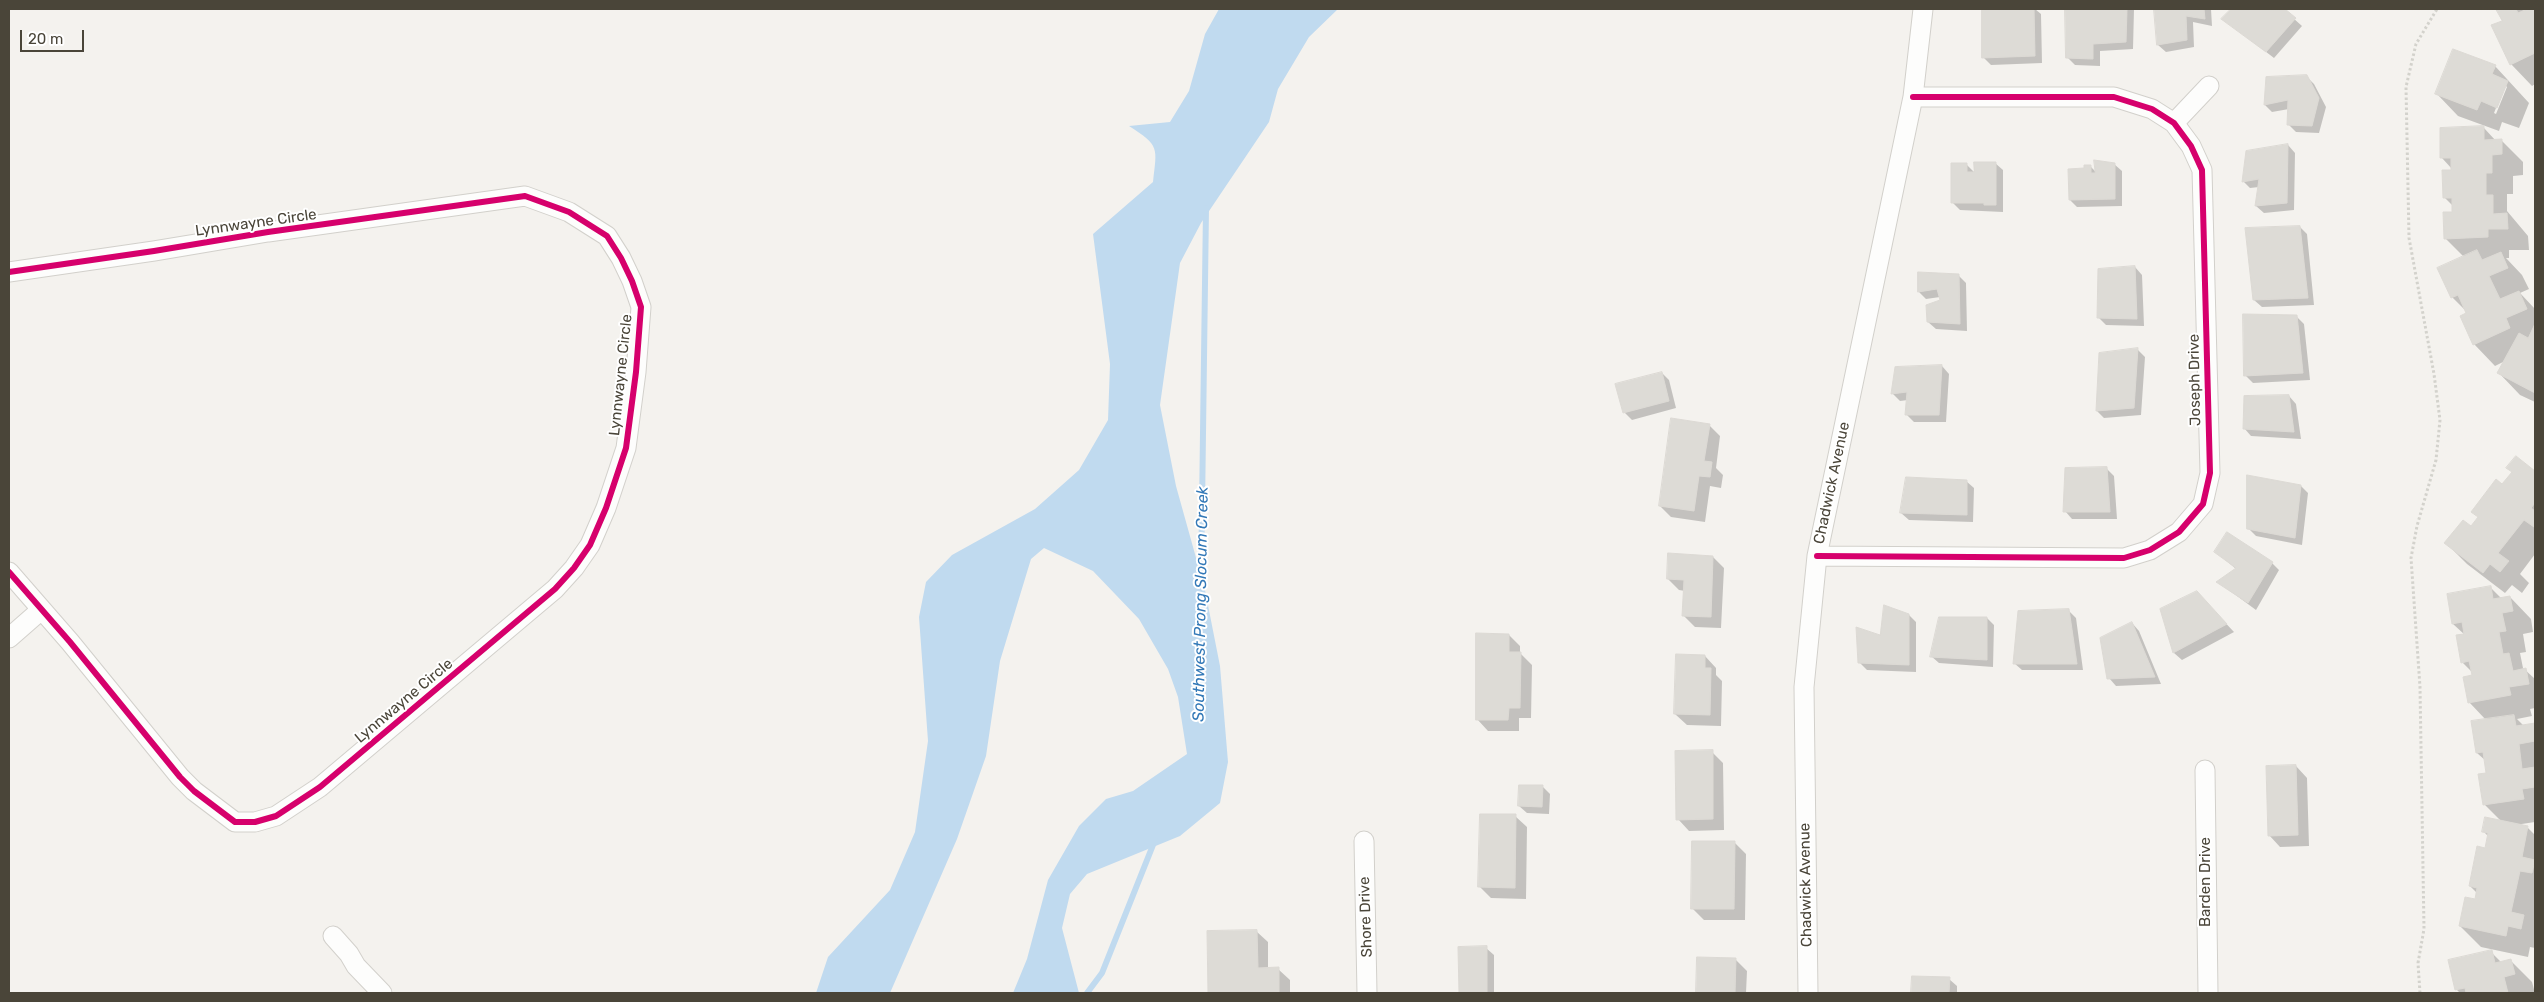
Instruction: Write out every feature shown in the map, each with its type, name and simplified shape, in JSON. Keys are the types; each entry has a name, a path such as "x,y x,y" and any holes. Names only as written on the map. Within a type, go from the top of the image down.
{"street":[{"name":"Chadwick Avenue","path":"1808,993 1804,687 1817,556 1913,97 1923,9"},
{"path":"2174,123 2208,86"},
{"name":"Joseph Drive","path":"1817,556 2124,558 2150,550 2179,532 2203,504 2210,473 2202,170 2190,146 2174,123 2152,109 2114,97 1913,97"},
{"name":"Lynnwayne Circle","path":"9,272 268,232 525,196 569,212 607,236 621,258 641,307 634,389 626,448 602,521 590,545 574,568 555,589 363,752 320,787 276,816 255,822 235,822 194,791 9,572"},
{"path":"9,638 41,610"},
{"name":"Barden Drive","path":"2205,770 2208,993"},
{"name":"Shore Drive","path":"1364,841 1367,993"},
{"path":"333,936 349,954 356,966 366,974 382,993"}],"path":[{"path":"2420,993 2418,962 2424,930 2420,687 2411,558 2417,526 2436,460 2440,420 2434,374 2409,238 2406,87 2416,44 2437,9"}],"water":[{"path":"1219,9 1338,9 1309,37 1278,89 1269,122 1201,223 1180,263 1160,405 1176,486 1205,590 1220,666 1228,762 1220,803 1180,836 1087,874 1070,894 1062,928 1079,993 1013,993 1027,959 1048,880 1079,826 1106,799 1133,791 1187,754 1178,697 1168,669 1139,619 1093,571 1044,548 1031,559 1000,661 986,756 957,839 890,993 816,993 828,957 890,890 915,832 928,741 919,617 926,582 952,555 1035,509 1079,470 1108,420 1110,364 1093,234 1153,182 1154,148 1146,138 1129,126 1170,122 1189,91 1205,34"}],"building":[{"path":"1982,9 2034,9 2035,56 1982,58"},
{"path":"2065,9 2127,9 2126,42 2093,44 2093,59 2066,58"},
{"path":"2154,9 2204,9 2205,19 2186,16 2187,40 2157,45"},
{"path":"2231,9 2285,9 2296,18 2266,52 2221,19"},
{"path":"2496,9 2516,9 2518,13 2527,9 2535,9 2535,53 2510,65 2491,25 2502,21"},
{"path":"2453,49 2496,65 2492,74 2508,81 2497,108 2481,101 2477,110 2435,94"},
{"path":"2307,75 2319,98 2312,126 2287,125 2288,100 2264,105 2266,77"},
{"path":"2484,126 2484,140 2502,139 2502,154 2492,155 2492,173 2486,173 2486,195 2493,195 2493,214 2507,213 2508,229 2488,229 2488,237 2444,239 2443,212 2452,212 2452,198 2443,198 2442,170 2451,170 2451,158 2440,158 2440,128"},
{"path":"2288,144 2287,203 2255,206 2259,179 2242,182 2246,151"},
{"path":"2094,160 2115,163 2115,199 2069,200 2068,169 2084,168 2084,165 2091,165 2091,173 2095,173"},
{"path":"1974,162 1996,162 1996,205 1951,203 1951,163 1967,163 1967,172 1974,172"},
{"path":"2300,226 2308,298 2253,300 2245,228"},
{"path":"2477,250 2482,260 2501,252 2508,268 2489,276 2500,299 2519,291 2527,309 2506,318 2510,328 2473,345 2460,316 2466,313 2458,295 2451,298 2437,268"},
{"path":"2135,266 2137,319 2097,318 2098,269"},
{"path":"1918,272 1959,274 1960,324 1927,322 1926,305 1940,300 1937,289 1918,292"},
{"path":"2243,314 2297,315 2303,373 2244,376"},
{"path":"2535,324 2535,393 2497,373 2519,333 2528,338"},
{"path":"2138,348 2134,408 2096,411 2099,353"},
{"path":"1942,365 1939,415 1905,415 1907,392 1891,394 1895,367"},
{"path":"1662,372 1669,401 1623,413 1615,384"},
{"path":"2289,395 2294,432 2243,429 2244,396"},
{"path":"1671,418 1710,424 1704,461 1712,462 1710,477 1699,476 1694,511 1659,506"},
{"path":"2516,456 2535,471 2535,503 2531,508 2535,511 2535,525 2534,527 2524,520 2498,553 2509,561 2500,572 2490,564 2483,573 2444,543 2463,520 2471,526 2478,517 2471,512 2496,479 2502,484 2512,472 2506,468"},
{"path":"2107,467 2110,512 2063,512 2065,468"},
{"path":"2247,475 2301,485 2295,538 2247,529"},
{"path":"1906,477 1967,480 1967,515 1900,513"},
{"path":"2227,532 2273,562 2248,603 2216,582 2236,568 2214,552"},
{"path":"1668,553 1713,556 1711,617 1682,616 1684,580 1667,579"},
{"path":"2491,586 2493,599 2510,596 2513,611 2502,613 2506,631 2499,632 2503,654 2509,653 2513,671 2526,668 2529,684 2509,687 2511,695 2468,703 2463,677 2472,675 2469,661 2461,663 2456,635 2464,634 2462,622 2452,624 2447,594"},
{"path":"2197,591 2227,624 2173,653 2160,609"},
{"path":"1884,605 1909,614 1909,665 1858,663 1856,627 1880,635"},
{"path":"2069,609 2077,664 2013,664 2018,611"},
{"path":"1939,617 1987,617 1987,660 1930,657"},
{"path":"2132,622 2155,677 2107,679 2100,638"},
{"path":"1476,633 1509,634 1509,652 1521,652 1520,708 1509,708 1508,720 1476,720"},
{"path":"1676,654 1705,655 1705,668 1711,668 1710,715 1674,714"},
{"path":"2514,715 2516,726 2535,723 2535,741 2519,744 2522,769 2535,767 2535,787 2522,789 2524,799 2483,805 2478,774 2486,773 2483,752 2476,753 2471,721"},
{"path":"1713,750 1713,819 1676,820 1675,751"},
{"path":"2296,765 2298,835 2268,836 2266,766"},
{"path":"1519,785 1543,785 1542,807 1518,806"},
{"path":"1480,814 1516,814 1515,888 1478,887"},
{"path":"2485,817 2528,826 2522,857 2535,860 2532,873 2520,871 2511,912 2524,915 2521,929 2508,926 2506,936 2459,926 2465,897 2475,899 2477,888 2469,886 2477,846 2485,848 2488,833 2482,832"},
{"path":"1692,841 1735,841 1734,909 1691,909"},
{"path":"1257,930 1258,968 1279,967 1279,993 1208,993 1207,931"},
{"path":"1487,946 1487,993 1459,993 1458,947"},
{"path":"2492,950 2495,963 2511,959 2515,974 2504,977 2508,993 2466,993 2465,988 2455,990 2448,960"},
{"path":"1697,957 1736,958 1735,993 1696,993"},
{"path":"1912,976 1950,977 1949,993 1911,993"}],"waterway":[{"name":"Southwest Prong Slocum Creek","path":"1201,583 1206,208"},
{"name":"Southwest Prong Slocum Creek","path":"1087,993 1102,973 1155,840"}],"cycle path":[{"path":"1817,556 2124,558 2150,550 2179,532 2203,504 2210,473 2202,170 2191,146 2174,123 2152,109 2114,97 1913,97"},
{"path":"9,272 268,232 525,196 569,212 607,236 621,258 641,307 636,372 626,448 606,508 590,545 574,568 555,589 320,787 276,816 255,822 235,822 194,791 180,777 70,642 9,572"}]}
